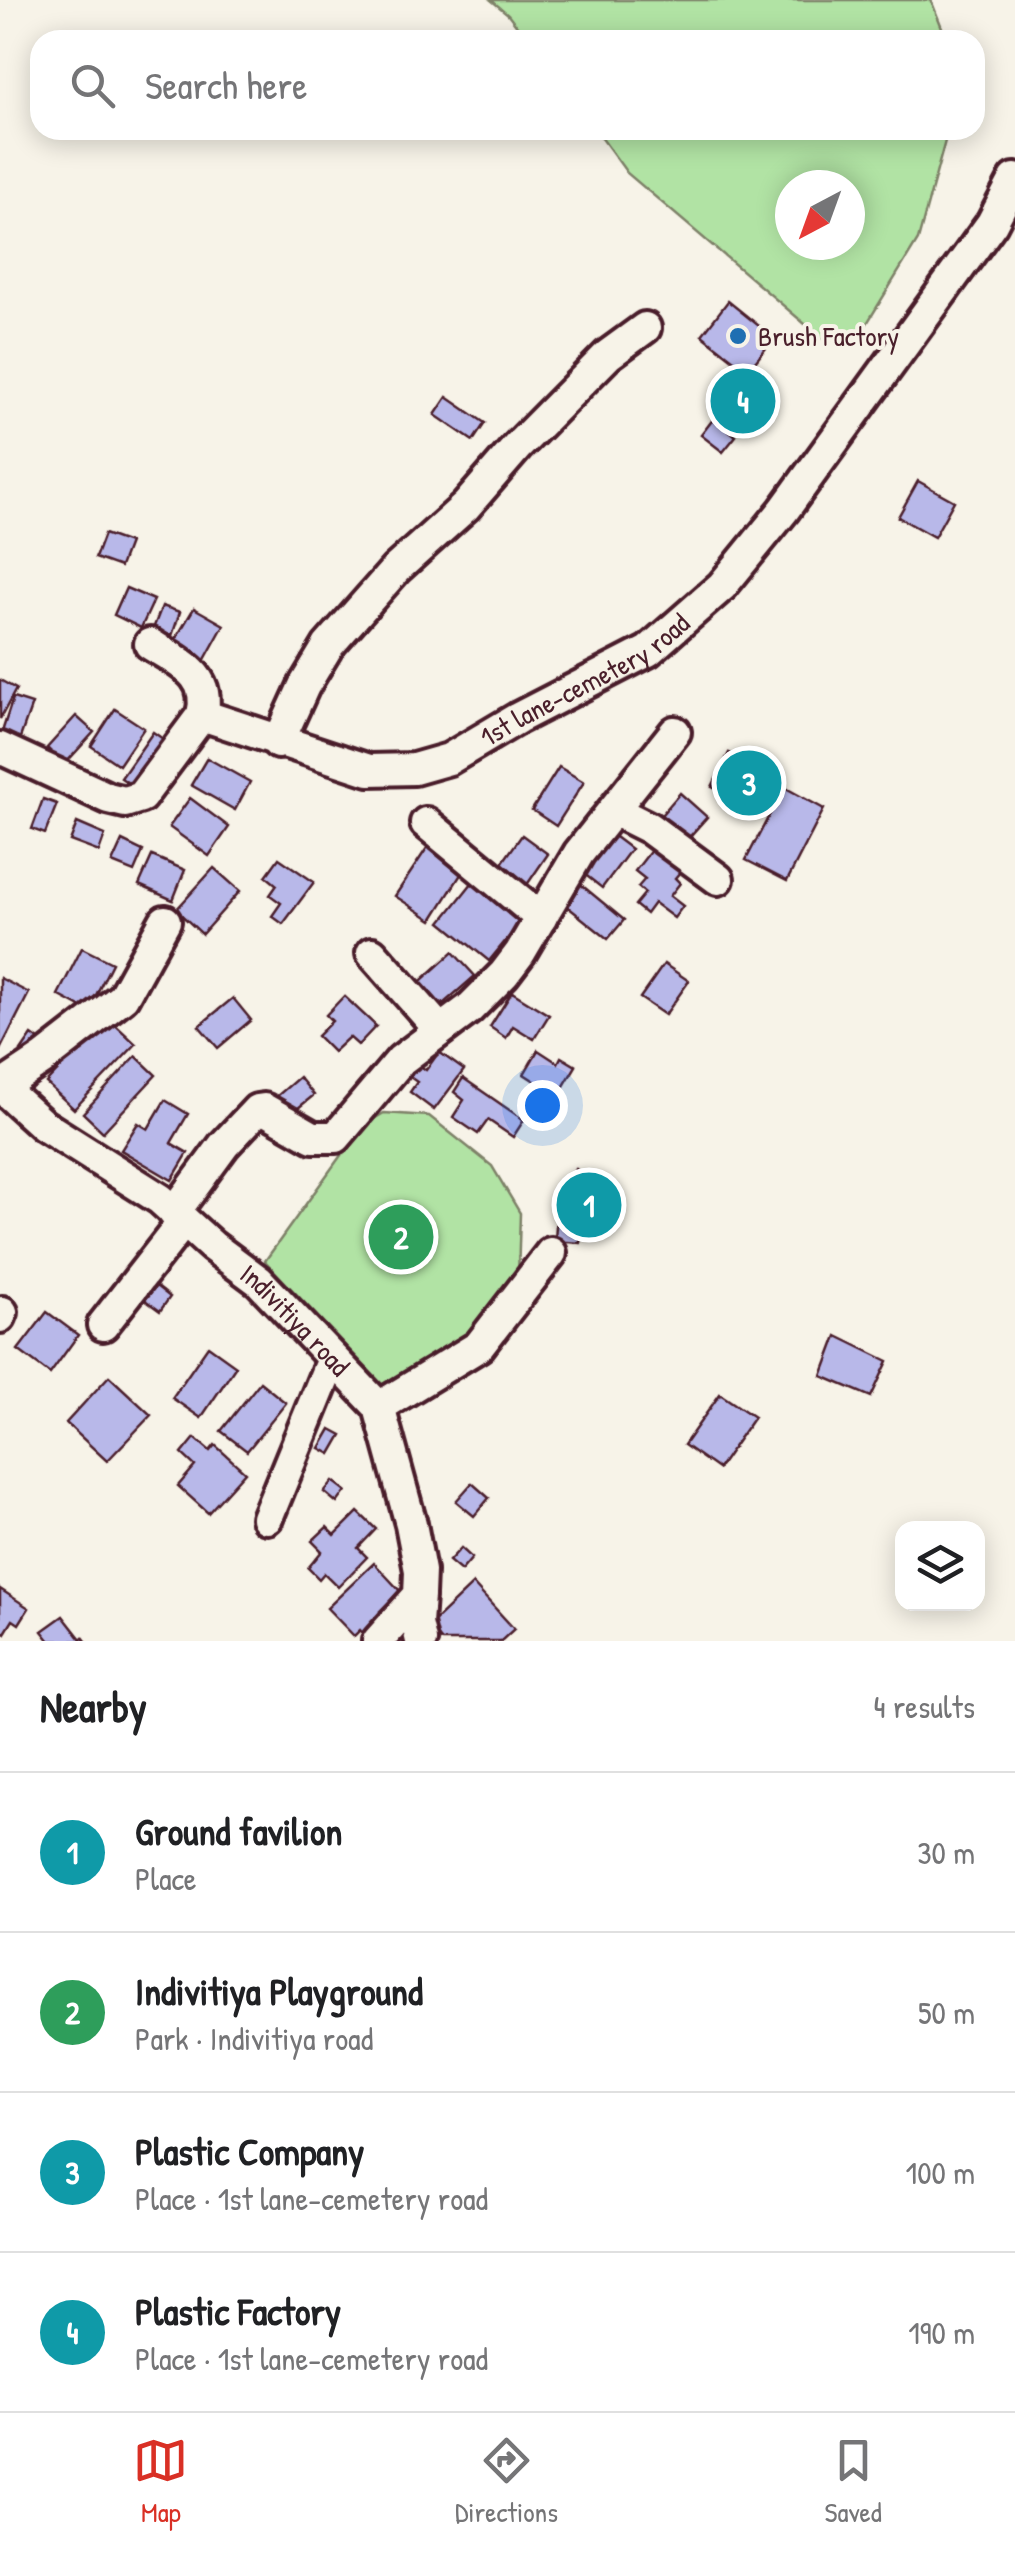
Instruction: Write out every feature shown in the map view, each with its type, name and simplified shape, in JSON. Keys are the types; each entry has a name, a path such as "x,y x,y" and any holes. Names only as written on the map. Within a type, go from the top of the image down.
{"street":[{"name":"1st lane-cemetery road","path":"202,715 369,770 414,769 449,758 648,651 722,586 784,510 992,222 1015,179"},
{"path":"278,742 328,646 396,569 466,506 516,446 608,355 645,328"},
{"path":"0,748 108,798 125,802 141,797 202,715 206,698 197,676 150,644"},
{"path":"103,1325 179,1217 217,1153 257,1110 264,1110 313,1137 336,1137 401,1060 468,1009 504,974 579,853 674,732"},
{"path":"615,811 650,828 718,879"},
{"path":"426,822 541,918"},
{"path":"0,1087 123,997 165,922"},
{"path":"372,954 440,1030"},
{"name":"Indivitiya road","path":"0,1087 43,1125 160,1200 259,1281 379,1407 412,1524 420,1571 418,1624 422,1641"},
{"path":"379,1407 479,1346 550,1254"},
{"path":"267,1518 332,1359"},
{"path":"378,1641 420,1595"}],"green space":[{"path":"491,0 931,0 943,30 520,30"},
{"path":"603,140 945,140 918,240 863,330 825,341 627,173"},
{"path":"384,1113 429,1116 492,1166 520,1213 518,1277 477,1337 407,1380 384,1386 265,1261 362,1126"}],"building":[{"name":"Brush Factory","path":"728,301 774,338 748,371 702,335"},
{"path":"742,389 754,398 742,413 731,403"},
{"path":"447,397 485,423 473,441 435,415"},
{"path":"714,418 736,436 723,452 701,435"},
{"path":"918,481 954,501 934,537 898,517"},
{"path":"104,534 129,543 120,567 95,558"},
{"path":"126,588 154,600 141,628 114,615"},
{"path":"162,606 180,612 172,636 153,629"},
{"path":"194,608 224,625 203,663 172,645"},
{"path":"0,680 16,689 0,719"},
{"path":"13,698 32,704 19,741 1,735"},
{"path":"115,709 144,728 119,765 91,746"},
{"path":"76,716 94,732 64,765 47,748"},
{"path":"153,732 166,741 134,787 121,778"},
{"path":"729,753 785,780 774,804 761,798 756,809 712,787"},
{"path":"207,758 250,782 235,810 191,785"},
{"path":"559,767 584,782 556,826 532,810"},
{"path":"784,787 824,809 787,881 746,860"},
{"path":"680,793 707,817 683,844 656,821"},
{"path":"190,798 229,827 209,856 169,827"},
{"path":"43,799 57,804 45,834 32,829"},
{"path":"77,823 105,835 99,852 70,841"},
{"path":"607,831 631,849 602,888 578,869"},
{"path":"522,835 548,854 522,892 495,873"},
{"path":"122,841 143,851 134,872 112,863"},
{"path":"429,845 465,868 432,920 395,896"},
{"path":"652,849 681,871 675,878 680,883 670,896 683,906 674,918 654,903 646,914 635,905 645,893 638,887 645,879 635,871"},
{"path":"152,856 185,870 173,900 139,885"},
{"path":"279,858 314,882 283,924 272,916 281,903 270,895 277,885 266,876"},
{"path":"214,868 240,891 202,934 176,910"},
{"path":"476,878 525,917 489,961 441,922"},
{"path":"579,883 624,920 608,939 563,903"},
{"path":"82,948 112,963 88,1011 58,995"},
{"path":"453,952 475,976 435,1011 414,987"},
{"path":"664,964 689,981 665,1015 640,998"},
{"path":"0,978 29,993 0,1050"},
{"path":"512,992 549,1015 534,1039 513,1026 506,1038 490,1027"},
{"path":"344,996 376,1026 358,1045 349,1037 333,1052 317,1036 332,1021 326,1015"},
{"path":"233,998 251,1020 218,1048 199,1026"},
{"path":"108,1018 136,1044 74,1109 46,1083"},
{"path":"32,1035 43,1043 32,1059 21,1051"},
{"path":"538,1050 558,1063 561,1057 576,1066 558,1096 524,1074"},
{"path":"439,1052 464,1070 434,1110 410,1092 417,1082 400,1070 409,1058 426,1070"},
{"path":"136,1056 156,1075 103,1132 83,1113"},
{"path":"299,1077 314,1095 292,1113 277,1096"},
{"path":"463,1078 524,1120 513,1137 488,1120 478,1134 453,1117 464,1100 454,1092"},
{"path":"165,1100 188,1114 171,1143 188,1153 172,1180 121,1150 138,1123 148,1129"},
{"path":"576,1169 610,1200 588,1222 584,1219 580,1243 555,1241 557,1210 577,1210 556,1189"},
{"path":"156,1286 170,1297 160,1311 145,1300"},
{"path":"47,1312 78,1335 50,1374 18,1350"},
{"path":"837,1336 888,1361 871,1397 822,1376"},
{"path":"208,1346 236,1366 201,1418 172,1398"},
{"path":"109,1376 151,1415 107,1461 66,1423"},
{"path":"260,1382 286,1403 247,1451 221,1431"},
{"path":"720,1394 754,1417 718,1469 684,1445"},
{"path":"331,1429 342,1435 331,1454 320,1448"},
{"path":"195,1438 210,1451 215,1445 245,1472 208,1513 178,1486 195,1466 182,1454"},
{"path":"333,1481 346,1491 337,1503 324,1492"},
{"path":"472,1483 489,1498 474,1516 456,1501"},
{"path":"358,1512 376,1529 358,1548 367,1557 338,1587 324,1573 319,1579 308,1568 322,1551 312,1541 327,1527 335,1535"},
{"path":"461,1548 472,1558 461,1571 449,1561"},
{"path":"374,1563 400,1591 380,1611 388,1620 368,1639 360,1630 354,1636 327,1608"},
{"path":"473,1584 514,1629 501,1641 442,1641 429,1626"},
{"path":"0,1589 29,1608 19,1624 13,1620 5,1633 0,1630"},
{"path":"63,1616 86,1641 50,1641 42,1631"}],"place":[{"name":"Brush Factory","path":"738,336"},
{"name":"Plastic Factory","path":"743,401"},
{"name":"Plastic Company","path":"749,783"},
{"name":"Ground favilion","path":"589,1205"},
{"name":"Indivitiya Playground","path":"401,1237"}]}
